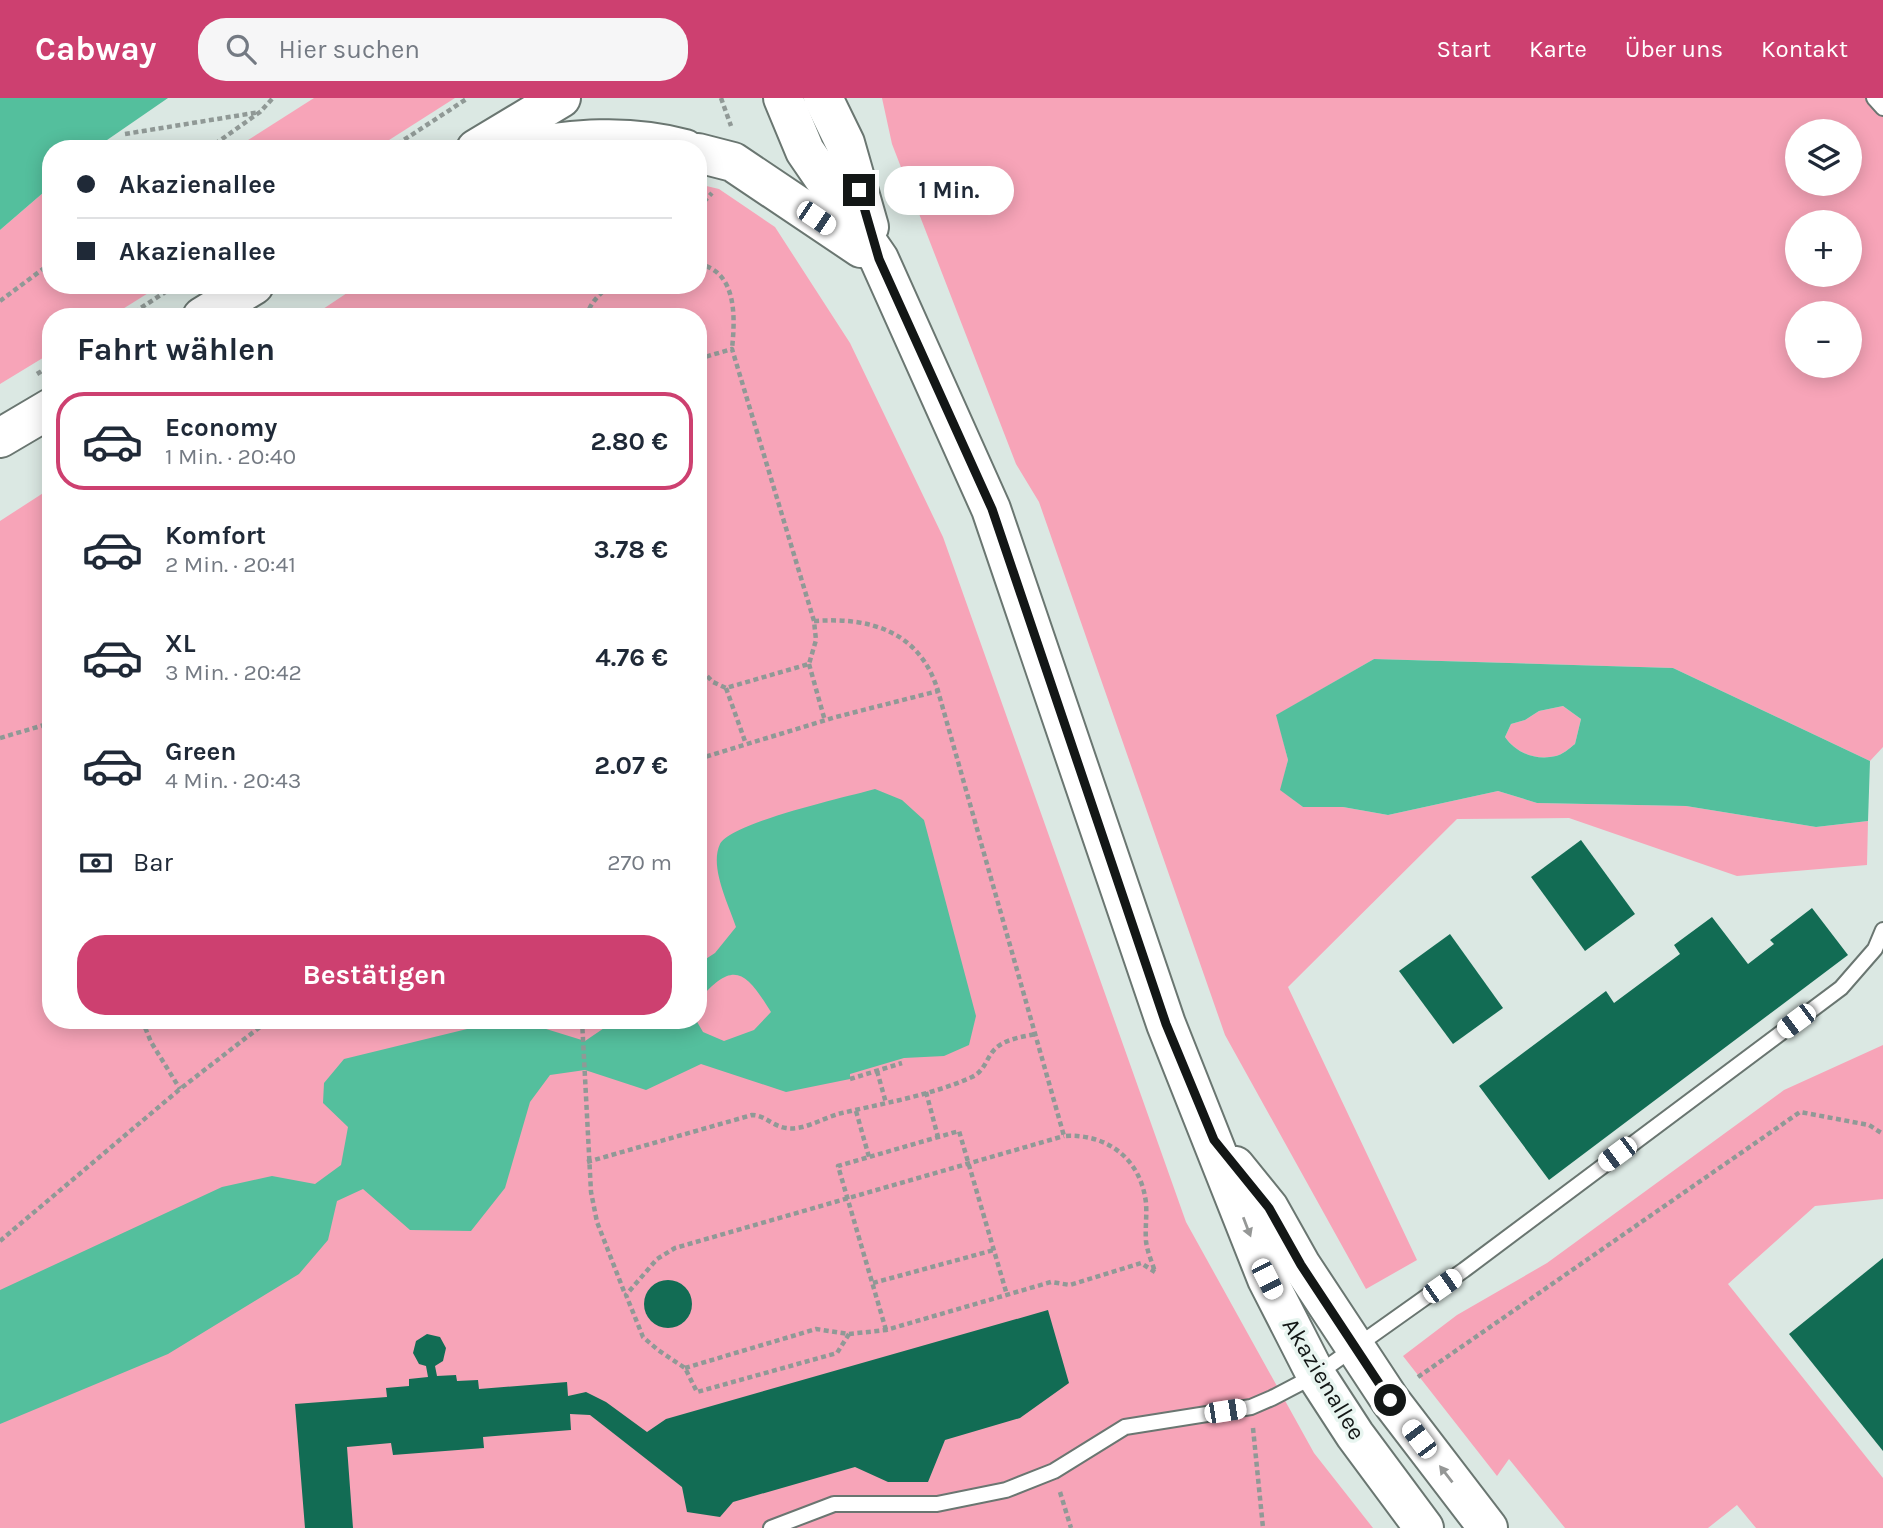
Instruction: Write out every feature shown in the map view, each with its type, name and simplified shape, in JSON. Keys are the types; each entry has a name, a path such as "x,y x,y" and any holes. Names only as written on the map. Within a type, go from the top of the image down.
{"main road":[{"path":"491,140 561,98"},
{"name":"Akazienallee","path":"783,98 804,151 879,259"},
{"name":"Akazienallee","path":"823,98 845,144 879,259 992,509 1166,1024 1267,1279 1316,1375 1355,1435 1424,1528"},
{"path":"845,144 848,98"},
{"path":"585,140 642,140"},
{"path":"707,156 733,163 879,259"},
{"path":"217,308 239,294"},
{"path":"0,439 42,413"},
{"name":"Akazienallee","path":"1214,1140 1269,1208 1354,1348 1390,1400 1488,1528"}],"lane":[{"path":"1874,98 1883,108"},
{"path":"771,1528 834,1504 937,1504 1006,1490 1054,1471 1125,1427 1251,1407 1316,1375 1464,1270 1841,988 1875,949 1883,930"}],"path":[{"path":"221,140 260,112 273,98"},
{"path":"404,140 468,98"},
{"path":"125,134 260,112"},
{"path":"707,269 719,275 730,291 735,307 732,349 814,621 816,640 809,664 825,721"},
{"path":"0,301 42,270"},
{"path":"141,308 162,294"},
{"path":"707,356 732,349"},
{"path":"814,621 845,619 892,631 911,645 927,664 938,691 1064,1136"},
{"path":"707,676 726,688 809,664"},
{"path":"726,688 746,744"},
{"path":"707,756 938,691"},
{"path":"0,738 42,726"},
{"path":"146,1029 180,1089"},
{"path":"0,1241 180,1089 257,1029"},
{"path":"582,1029 587,1162 597,1223 643,1337 685,1368 697,1392 837,1353 849,1334"},
{"path":"587,1162 752,1115 761,1115 772,1124 786,1128 799,1127 844,1112 926,1092 974,1076 984,1069 994,1050 1003,1042 1035,1034"},
{"path":"850,1079 902,1063"},
{"path":"877,1071 886,1103"},
{"path":"926,1092 938,1137"},
{"path":"856,1111 869,1157"},
{"path":"1390,1400 1433,1364 1800,1112 1869,1125 1883,1134"},
{"path":"886,1330 838,1166 938,1137 959,1131 1007,1295"},
{"path":"625,1295 657,1259 675,1248 1064,1136 1082,1135 1101,1140 1119,1151 1134,1166 1141,1181 1146,1203 1146,1243 1155,1272 1141,1263 1070,1285 1051,1282 886,1330 849,1334 817,1329 685,1368"},
{"path":"873,1283 994,1250"},
{"path":"1251,1407 1261,1528"},
{"path":"1054,1471 1071,1528"}],"shaded area":[{"path":"0,98 168,98 107,140 42,140 42,194 0,230"},
{"path":"314,98 455,98 389,140 248,140"},
{"path":"882,98 1883,98 1883,747 1870,761 1673,668 1374,659 1277,715 1288,760 1281,790 1303,807 1343,807 1388,815 1498,791 1537,803 1686,806 1816,827 1868,821 1867,865 1737,876 1569,818 1457,819 1288,987 1417,1260 1366,1289 1225,1035 1039,502 1016,464 892,144"},
{"path":"707,186 719,189 775,227 850,343 943,537 1186,1222 1314,1453 1373,1528 0,1528 0,521 42,494 42,1029 707,1029 707,308 324,308 346,294 707,294"},
{"path":"42,194 42,294 147,294 124,308 42,308 42,358 0,384 0,230"},
{"path":"1374,659 1673,668 1870,761 1868,821 1816,827 1686,806 1537,803 1498,791 1388,815 1343,807 1303,807 1280,790 1288,760 1276,715","holes":["1563,706 1581,719 1575,744 1556,756 1527,754 1505,737 1511,724 1525,720 1539,711"]},
{"path":"1563,706 1581,719 1575,744 1561,754 1541,757 1527,754 1505,737 1511,724 1525,720 1539,711"},
{"path":"875,789 902,800 924,820 976,1016 969,1045 944,1056 904,1058 850,1074 850,1079 786,1092 701,1064 646,1090 585,1070 550,1075 530,1102 505,1188 471,1231 410,1230 363,1189 337,1201 328,1240 299,1274 168,1354 0,1424 0,1290 222,1187 272,1176 315,1184 341,1165 348,1127 323,1103 324,1083 344,1059 467,1029 546,1029 585,1041 603,1029 701,1029 724,1041 754,1030 771,1012 746,980 739,975 730,975 707,990 707,958 715,953 736,927 718,875 717,853 720,844 745,827"},
{"path":"1883,1045 1883,1199 1815,1206 1728,1284 1883,1478 1883,1528 1756,1528 1737,1505 1708,1528 1565,1528 1509,1459 1497,1476 1403,1356 1457,1315 1547,1263 1784,1090"}],"building":[{"path":"1581,840 1635,914 1585,951 1531,877"},
{"path":"1812,908 1848,955 1549,1180 1479,1086 1606,991 1614,1003 1680,954 1674,945 1712,917 1748,964 1774,944 1770,940"},
{"path":"1450,934 1503,1008 1453,1044 1399,971"},
{"path":"1883,1258 1883,1451 1789,1334"},
{"path":"668,1280 685,1287 692,1304 685,1321 668,1328 651,1321 644,1304 651,1287"},
{"path":"1048,1310 1069,1383 1020,1418 945,1440 928,1482 888,1482 855,1467 733,1502 720,1517 687,1512 682,1487 590,1415 570,1414 571,1430 483,1437 484,1448 393,1455 391,1443 347,1447 353,1528 305,1528 295,1404 387,1397 386,1388 409,1386 409,1379 428,1377 426,1366 419,1364 413,1353 416,1341 427,1334 440,1337 446,1348 443,1361 435,1366 437,1376 456,1375 457,1381 478,1380 479,1389 567,1382 568,1396 586,1392 606,1402 647,1432 666,1419"}],"route":[{"path":"859,190 879,259 992,509 1166,1024 1214,1140 1269,1208 1301,1265 1390,1400"}]}
